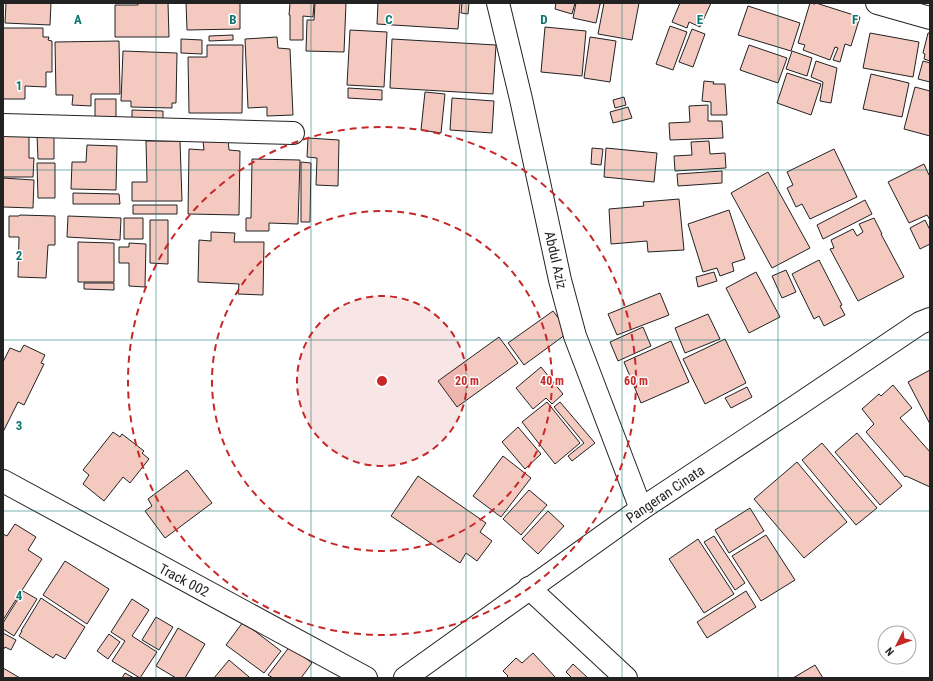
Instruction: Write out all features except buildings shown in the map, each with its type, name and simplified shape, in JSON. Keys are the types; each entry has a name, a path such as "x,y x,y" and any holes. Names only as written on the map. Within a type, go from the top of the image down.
{"street":[{"name":"Abdul Aziz","path":"498,3 521,99 560,280 575,336 641,509"},
{"path":"877,3 930,18"},
{"path":"3,125 293,133"},
{"name":"Pangeran Cinata","path":"405,678 641,509 920,323 930,319"},
{"name":"Track 002","path":"3,481 366,678"},
{"path":"529,588 626,678"}]}
